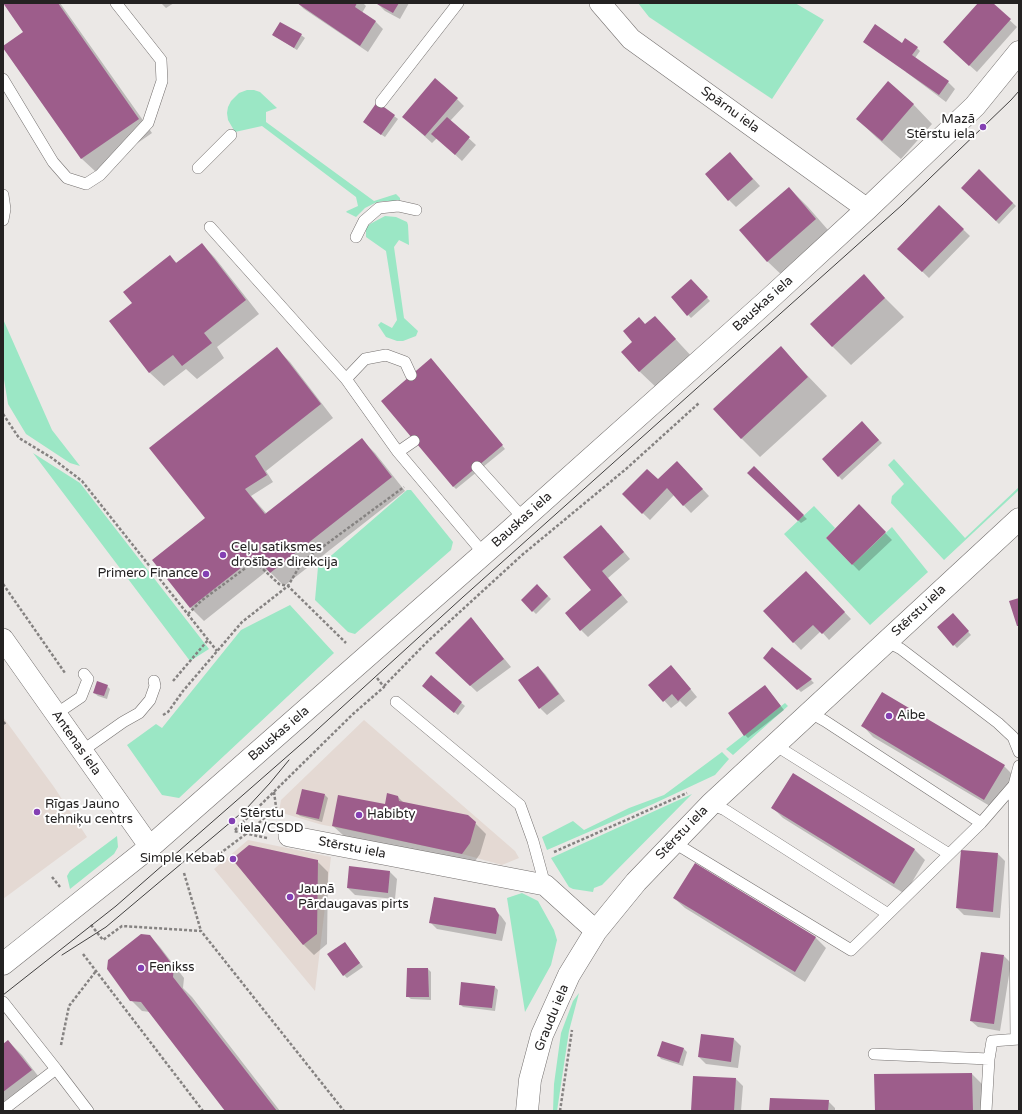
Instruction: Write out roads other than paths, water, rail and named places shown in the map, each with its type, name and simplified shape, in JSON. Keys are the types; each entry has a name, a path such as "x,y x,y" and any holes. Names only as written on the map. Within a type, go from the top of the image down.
{"street":[{"name":"Spārnu iela","path":"600,3 631,39 867,209"},
{"name":"Bauskas iela","path":"3,964 369,669 484,554 767,301 867,209 975,106 1019,52"},
{"name":"Stērstu iela","path":"596,931 636,882 711,804 1019,519"},
{"name":"Antenas iela","path":"3,639 150,847"},
{"name":"Stērstu iela","path":"289,836 545,885"},
{"path":"545,885 596,931"},
{"name":"Graudu iela","path":"527,1111 530,1080 542,1035 569,975 596,931"}],"lane":[{"path":"3,80 53,162 67,178 86,184 100,176 148,123 162,81 161,60 116,3"},
{"path":"381,102 458,3"},
{"path":"198,168 231,135"},
{"path":"3,195 5,209 3,220"},
{"path":"356,237 364,220 379,208 398,206 416,210"},
{"path":"210,227 346,379 398,452 484,554"},
{"path":"346,379 365,359 386,354 405,362 412,375"},
{"path":"398,452 414,441"},
{"path":"477,467 523,518"},
{"path":"886,641 901,649 998,723 1013,737 1019,752"},
{"path":"56,714 82,697 88,679 84,674"},
{"path":"82,751 123,722 139,713 150,700 155,686 154,681"},
{"path":"396,702 520,805 545,885"},
{"path":"809,712 981,823"},
{"path":"775,744 949,854"},
{"path":"986,1111 989,1059 992,1041 1018,1039 1014,785 1019,766"},
{"path":"673,842 687,849 852,950 981,823 1014,785"},
{"path":"711,804 724,810 888,914"},
{"path":"3,1002 88,1111"},
{"path":"874,1054 989,1059"},
{"path":"3,1110 56,1069"}],"tram line":[{"path":"3,995 116,906 307,739 463,597 902,205 1019,91"},
{"path":"62,955 106,927 246,809 289,760"}],"place":[{"name":"Mazā Stērstu iela","path":"983,127"},
{"name":"Ceļu satiksmes drošības direkcija","path":"223,555"},
{"name":"Primero Finance","path":"206,574"},
{"name":"Aibe","path":"889,716"},
{"name":"Rīgas Jauno tehniķu centrs","path":"37,812"},
{"name":"Habibty","path":"359,815"},
{"name":"Stērstu iela/CSDD","path":"232,821"},
{"name":"Simple Kebab","path":"233,859"},
{"name":"Jaunā Pārdaugavas pirts","path":"290,897"},
{"name":"Fenikss","path":"141,968"}]}
